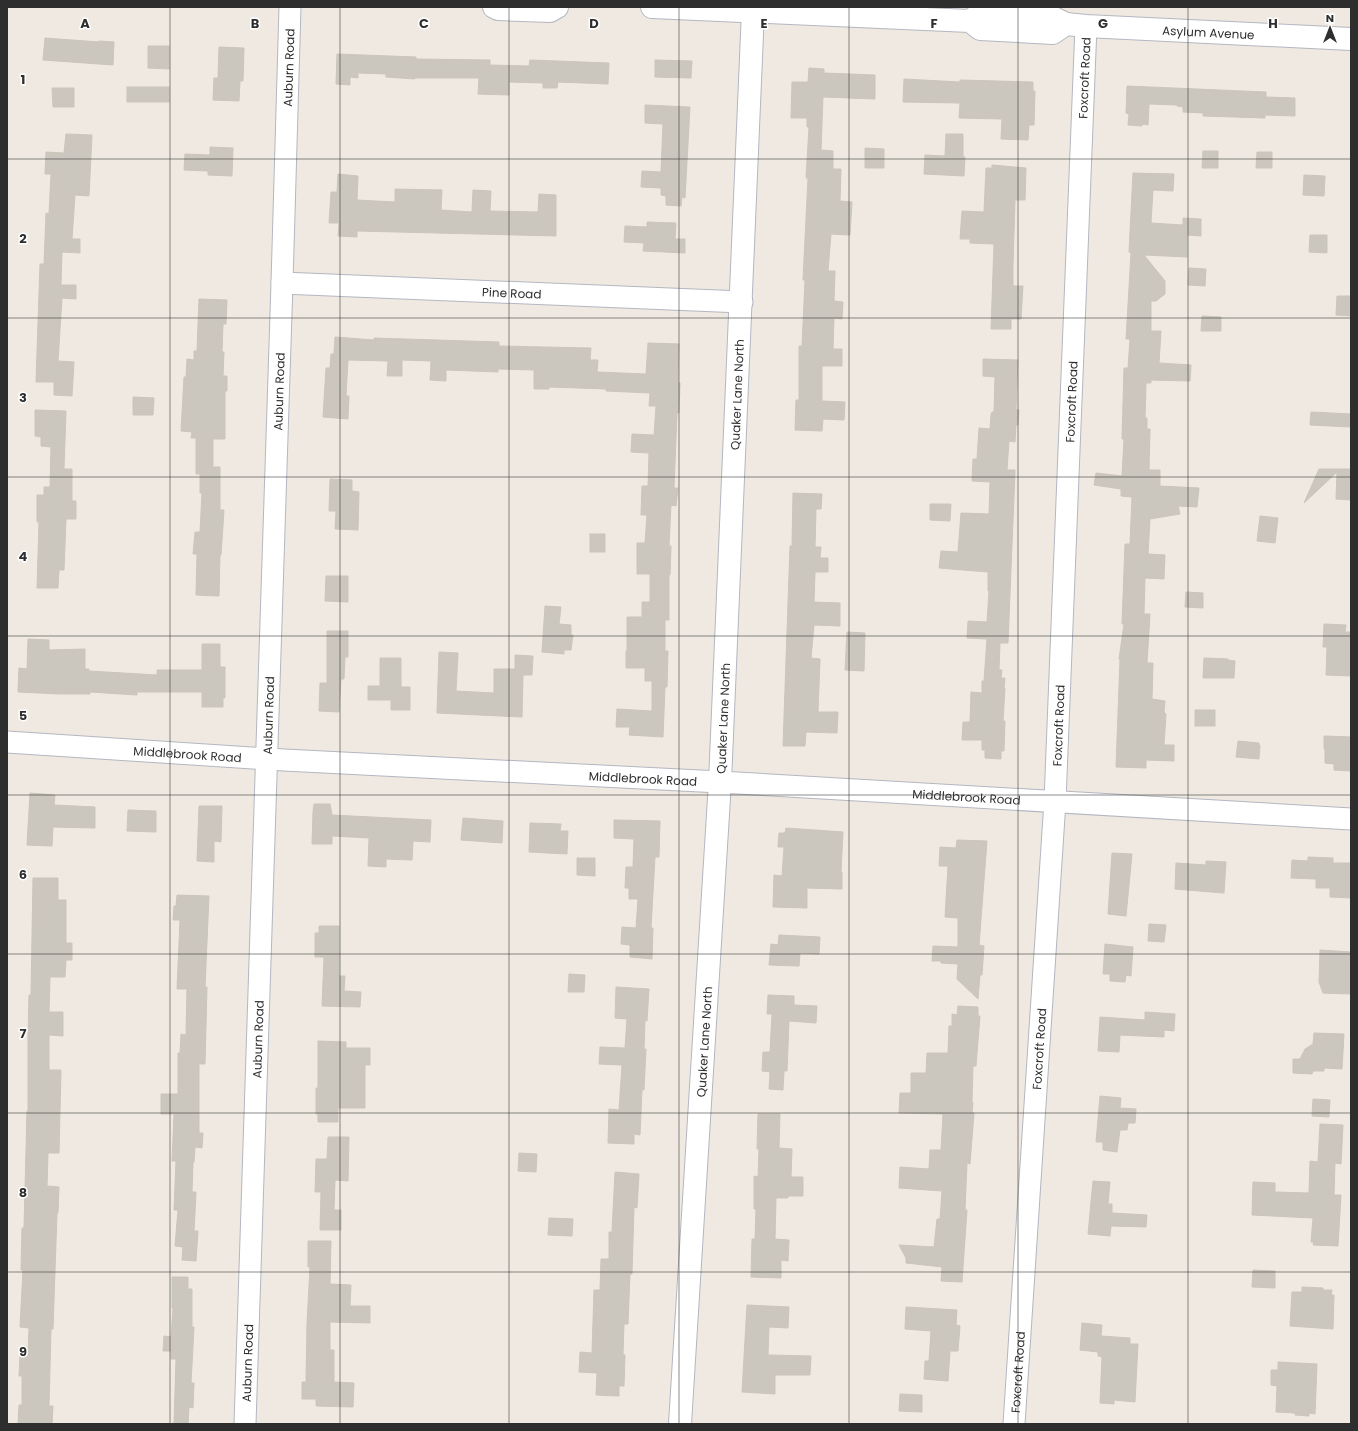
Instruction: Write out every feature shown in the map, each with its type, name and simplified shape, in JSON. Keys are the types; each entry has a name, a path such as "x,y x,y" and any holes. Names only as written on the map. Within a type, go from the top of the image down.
{"street":[{"name":"Auburn Road","path":"245,1424 290,7"},
{"path":"494,7 498,9 550,11 557,7"},
{"name":"Asylum Avenue","path":"652,7 753,9 970,21 981,13 1052,17 1076,25 1351,39"},
{"name":"Quaker Lane North","path":"680,1424 720,782 742,302 753,9"},
{"name":"Foxcroft Road","path":"1014,1424 1055,801 1076,25"},
{"name":"Pine Road","path":"282,283 742,302"},
{"name":"Middlebrook Road","path":"7,742 1351,819"}],"building":[{"path":"45,38 114,42 113,65 43,60"},
{"path":"148,46 169,46 169,69 148,68"},
{"path":"219,47 244,48 243,81 240,81 239,101 213,100 214,78 218,78"},
{"path":"337,54 416,57 416,59 490,60 490,65 529,66 530,60 609,63 608,84 558,82 557,88 543,88 543,83 509,82 509,95 478,94 479,78 415,79 386,77 386,74 358,73 358,78 350,77 350,85 336,84"},
{"path":"655,60 692,61 691,78 655,77"},
{"path":"809,68 824,69 824,73 875,75 875,99 823,97 821,150 833,151 833,169 841,169 840,201 852,202 850,235 831,234 828,271 835,271 834,301 843,302 842,319 834,318 833,349 842,349 842,366 822,366 822,401 845,402 844,420 823,419 822,431 795,430 796,400 799,400 799,346 802,346 805,280 803,280 808,178 806,178 809,127 807,127 807,118 791,118 792,82 808,82"},
{"path":"904,79 960,82 960,80 1033,82 1033,91 1035,91 1034,125 1029,125 1028,140 1001,139 1002,119 959,118 960,103 903,102"},
{"path":"1127,86 1266,92 1266,97 1295,98 1295,116 1265,115 1265,118 1203,116 1203,113 1183,112 1183,107 1177,105 1149,104 1148,125 1128,125 1129,114 1126,113"},
{"path":"127,87 169,87 169,102 127,102"},
{"path":"52,88 74,88 74,107 53,107"},
{"path":"645,105 690,107 685,198 682,197 681,206 666,205 666,196 661,195 661,188 641,187 642,171 661,172 663,124 645,123"},
{"path":"66,134 92,135 89,196 75,195 72,239 80,239 80,253 62,252 61,285 76,285 76,299 62,298 58,361 74,362 72,396 54,395 54,382 36,382 40,264 44,264 46,213 49,214 51,174 45,174 46,152 64,153"},
{"path":"946,134 963,134 963,157 965,157 964,176 924,174 925,155 945,156"},
{"path":"210,147 233,148 232,176 208,175 208,171 184,170 185,154 210,155"},
{"path":"865,148 884,149 884,168 865,168"},
{"path":"1203,151 1218,151 1218,168 1202,168"},
{"path":"1257,152 1272,152 1272,168 1256,168"},
{"path":"992,165 1026,168 1025,200 1015,200 1013,286 1023,286 1021,319 1011,319 1011,329 991,329 994,244 970,243 970,239 960,239 962,211 984,212 986,168 992,168"},
{"path":"1133,173 1174,174 1173,191 1153,190 1151,223 1183,225 1183,218 1201,219 1201,236 1187,235 1187,257 1144,255 1165,281 1165,294 1156,301 1151,301 1151,331 1161,331 1159,363 1191,365 1190,381 1151,380 1151,383 1146,383 1145,418 1147,418 1147,429 1150,429 1149,470 1160,470 1160,486 1199,488 1197,507 1178,506 1180,514 1150,519 1148,554 1165,555 1164,579 1145,578 1144,614 1150,614 1147,663 1153,663 1152,699 1165,701 1164,712 1166,714 1164,745 1174,745 1174,761 1146,760 1146,768 1116,767 1119,659 1124,624 1122,624 1125,544 1130,544 1132,497 1121,496 1121,489 1094,485 1096,473 1122,476 1124,439 1122,439 1124,368 1128,368 1130,339 1126,339 1131,253 1129,252"},
{"path":"338,174 358,176 357,200 395,202 395,189 442,190 441,210 472,212 473,190 491,191 490,211 538,212 539,194 556,195 556,236 357,231 357,237 338,236 339,223 329,223 331,192 337,192"},
{"path":"1304,175 1325,176 1324,196 1303,195"},
{"path":"647,222 676,223 675,239 685,239 685,253 643,251 644,243 624,242 625,226 647,227"},
{"path":"1310,235 1327,235 1327,253 1309,252"},
{"path":"1189,268 1206,269 1205,286 1188,285"},
{"path":"1337,296 1351,296 1351,316 1336,315"},
{"path":"199,299 227,300 226,324 223,324 222,352 224,352 223,376 227,376 227,391 225,391 225,439 213,439 213,467 220,467 220,510 224,510 220,555 219,596 196,595 197,554 193,554 195,532 200,532 202,493 200,493 200,474 196,474 196,438 191,438 192,432 181,431 184,377 186,377 187,359 194,360 194,351 197,351"},
{"path":"1202,316 1221,317 1221,331 1201,331"},
{"path":"335,337 374,340 374,338 499,342 499,346 591,348 590,360 598,360 597,372 646,374 648,343 679,344 679,413 677,413 674,488 678,488 676,506 671,505 669,546 671,546 669,575 669,620 665,620 665,651 668,651 667,687 665,687 663,737 629,735 630,727 616,727 617,709 652,711 652,681 645,681 645,668 626,668 627,617 642,617 642,602 650,602 650,574 637,574 637,543 645,543 647,515 641,515 642,486 648,486 649,453 631,452 632,434 654,435 656,406 649,406 650,393 606,391 606,389 549,387 549,389 534,389 534,370 498,369 498,372 446,370 446,381 430,380 431,361 402,360 402,376 387,376 388,361 348,360 346,396 349,396 348,419 323,417 326,368 330,368 331,354 334,354"},
{"path":"983,359 1018,360 1016,410 1019,410 1018,425 1016,425 1015,442 1009,441 1007,470 1015,470 1015,472 1008,643 1000,643 999,670 1002,670 1001,678 1005,678 1003,721 1005,721 1004,751 1001,751 1001,759 985,758 985,750 982,750 982,740 962,740 963,722 970,722 971,692 982,693 982,681 984,681 987,639 967,638 968,621 987,622 989,591 988,572 939,568 941,551 958,552 961,513 989,514 990,482 972,481 973,459 977,459 979,428 990,429 991,415 992,412 994,412 995,377 983,376"},
{"path":"133,397 154,398 153,415 133,415"},
{"path":"35,410 66,411 64,469 72,469 72,501 76,501 76,519 66,519 64,570 59,570 58,588 37,588 39,522 37,522 37,495 44,495 44,487 50,487 51,447 41,446 41,437 35,436"},
{"path":"1311,412 1351,414 1351,427 1310,425"},
{"path":"1319,469 1351,469 1351,500 1336,499 1337,472 1304,503"},
{"path":"330,479 352,480 352,491 359,492 358,530 335,529 336,511 329,511"},
{"path":"793,493 822,494 821,509 816,509 815,547 821,547 820,558 828,558 828,572 815,572 814,602 840,603 840,626 814,625 811,658 820,659 818,712 838,712 837,733 806,732 805,746 783,746"},
{"path":"930,504 951,504 950,521 930,520"},
{"path":"1260,516 1278,518 1275,543 1257,541"},
{"path":"590,534 605,534 605,552 590,552"},
{"path":"326,576 348,576 348,602 325,601"},
{"path":"1186,592 1203,593 1203,608 1185,607"},
{"path":"545,606 561,607 559,624 571,625 571,635 573,635 571,650 564,650 564,654 542,652"},
{"path":"1324,624 1346,625 1345,632 1351,632 1351,676 1326,675 1327,647 1323,647"},
{"path":"327,631 348,631 348,657 345,657 344,679 341,679 339,712 319,711 320,683 327,683"},
{"path":"847,632 865,633 864,671 845,670"},
{"path":"28,639 49,640 49,650 85,649 85,669 89,669 89,671 157,675 157,670 202,670 202,644 220,644 220,667 225,667 225,698 223,698 223,707 202,707 202,692 137,692 137,695 90,692 90,694 59,694 18,692 19,668 27,669"},
{"path":"439,652 458,653 456,691 494,693 494,669 515,669 515,655 533,656 532,675 523,675 522,717 437,713"},
{"path":"380,658 401,658 401,687 410,687 410,710 391,710 391,700 368,700 368,686 380,686"},
{"path":"1204,658 1228,659 1235,661 1234,678 1203,678"},
{"path":"1195,710 1215,710 1215,726 1195,726"},
{"path":"1324,736 1351,737 1351,771 1334,770 1334,764 1325,763"},
{"path":"1238,741 1259,743 1259,759 1236,757"},
{"path":"30,793 55,795 54,805 95,807 95,828 53,827 52,846 27,845"},
{"path":"314,804 330,804 332,815 431,820 430,842 413,841 412,860 386,859 386,867 368,866 369,838 332,836 332,844 312,844"},
{"path":"199,806 222,806 221,842 214,841 214,862 197,861"},
{"path":"128,810 156,811 156,832 127,831"},
{"path":"463,818 503,821 502,843 461,840"},
{"path":"614,820 660,821 659,857 655,857 651,928 653,928 652,959 630,957 630,945 621,944 622,927 636,928 638,899 629,899 629,888 625,888 626,867 633,867 634,839 614,838"},
{"path":"530,823 561,824 560,831 568,831 567,854 529,852"},
{"path":"786,828 843,832 841,872 842,889 807,888 807,908 773,907 774,875 782,876 784,847 778,847 779,833 785,833"},
{"path":"957,840 987,841 979,945 984,946 982,975 980,975 978,999 957,979 958,964 932,961 933,946 958,947 958,918 945,917 948,866 939,866 940,847 956,848"},
{"path":"1112,853 1132,854 1126,916 1108,914"},
{"path":"1308,857 1333,858 1333,863 1351,863 1351,898 1330,897 1330,888 1316,888 1316,879 1291,878 1292,860 1308,861"},
{"path":"577,858 595,858 595,876 577,875"},
{"path":"1206,861 1226,862 1224,893 1175,889 1176,863 1206,865"},
{"path":"33,878 58,878 58,900 66,900 66,943 72,943 72,960 66,960 65,977 50,977 49,1012 63,1012 63,1036 49,1035 49,1070 61,1070 59,1153 48,1153 47,1186 59,1187 53,1329 51,1329 49,1406 53,1406 52,1424 18,1424 19,1405 22,1405 22,1376 19,1376 20,1356 28,1356 29,1328 20,1327 23,1270 21,1270 22,1228 24,1228 28,1111 28,1035 29,995 31,995"},
{"path":"177,895 209,896 205,987 207,987 205,1064 199,1064 199,1133 203,1133 202,1148 195,1147 193,1162 192,1192 196,1192 194,1231 198,1231 196,1261 182,1260 183,1247 175,1246 178,1210 174,1210 176,1161 172,1161 174,1114 161,1114 161,1094 178,1094 178,1053 180,1053 181,1034 186,1035 187,989 177,989 180,920 173,920 174,906 176,906"},
{"path":"1149,924 1166,925 1164,942 1148,941"},
{"path":"319,926 339,926 339,976 345,976 344,991 361,992 360,1007 322,1006 324,957 315,957 315,933 319,933"},
{"path":"779,935 820,937 819,954 800,953 799,966 769,965 771,944 778,945"},
{"path":"1105,944 1133,947 1131,976 1126,975 1125,982 1110,981 1110,974 1103,974"},
{"path":"1320,950 1351,952 1351,994 1323,993 1319,982"},
{"path":"569,974 585,975 584,992 568,992"},
{"path":"616,987 649,989 647,1021 645,1020 644,1049 646,1049 640,1135 634,1134 634,1144 608,1143 609,1109 619,1110 622,1065 599,1064 600,1047 625,1048 627,1019 615,1018"},
{"path":"768,995 794,996 794,1005 817,1006 816,1023 789,1021 787,1071 784,1071 783,1090 769,1089 770,1072 762,1071 763,1052 770,1052 772,1014 767,1014"},
{"path":"958,1006 978,1007 978,1016 980,1016 976,1066 973,1066 972,1113 974,1113 970,1164 967,1163 965,1210 967,1210 962,1282 941,1281 942,1267 906,1263 906,1258 899,1245 934,1247 937,1219 940,1219 942,1191 899,1188 900,1167 929,1169 930,1150 941,1150 943,1114 899,1113 900,1093 911,1093 911,1073 926,1073 927,1053 948,1053 949,1026 952,1026 952,1014 957,1015"},
{"path":"1145,1012 1175,1014 1174,1031 1164,1030 1164,1037 1120,1035 1119,1052 1098,1051 1100,1017 1145,1020"},
{"path":"1314,1033 1344,1034 1342,1069 1324,1068 1324,1071 1313,1071 1312,1074 1293,1073 1293,1059 1300,1059 1305,1049 1313,1044"},
{"path":"318,1041 346,1042 346,1048 370,1048 370,1065 365,1065 365,1108 338,1108 338,1122 318,1122 318,1114 316,1114 316,1088 318,1088"},
{"path":"1100,1096 1121,1098 1120,1108 1136,1109 1135,1123 1128,1123 1127,1130 1120,1130 1117,1152 1103,1150 1103,1142 1096,1142"},
{"path":"1313,1099 1330,1100 1329,1117 1312,1116"},
{"path":"758,1114 780,1114 779,1148 792,1149 791,1177 803,1177 803,1196 776,1198 775,1239 789,1240 788,1261 781,1260 781,1278 751,1277 752,1239 755,1239 756,1209 754,1209 754,1176 758,1177"},
{"path":"1320,1124 1343,1125 1341,1164 1335,1163 1334,1195 1341,1195 1338,1246 1313,1245 1314,1242 1311,1242 1313,1218 1252,1215 1253,1182 1275,1183 1275,1192 1309,1193 1310,1161 1318,1162"},
{"path":"328,1137 349,1137 348,1181 335,1180 334,1210 341,1210 341,1230 320,1230 321,1192 315,1192 316,1159 327,1159"},
{"path":"519,1153 537,1154 536,1172 518,1171"},
{"path":"615,1172 639,1174 637,1208 634,1207 632,1274 630,1274 628,1324 624,1324 624,1386 619,1386 619,1396 596,1395 597,1373 579,1372 580,1352 592,1353 594,1290 600,1290 601,1259 609,1259 609,1232 612,1232"},
{"path":"1093,1181 1110,1182 1108,1204 1112,1204 1112,1213 1147,1215 1146,1227 1111,1226 1110,1236 1088,1234"},
{"path":"549,1218 573,1219 572,1236 548,1235"},
{"path":"308,1241 331,1241 330,1284 351,1285 350,1306 370,1306 370,1323 330,1322 330,1350 334,1350 334,1382 354,1383 353,1407 316,1406 316,1399 302,1399 302,1382 306,1382 310,1267 308,1267"},
{"path":"1253,1270 1275,1271 1275,1288 1252,1287"},
{"path":"172,1277 188,1277 188,1289 192,1289 192,1327 194,1327 191,1383 194,1383 193,1408 189,1407 188,1424 174,1424 176,1359 171,1359 171,1351 163,1351 164,1336 171,1337 173,1308"},
{"path":"1302,1287 1332,1290 1331,1295 1334,1295 1333,1329 1290,1326 1292,1292 1302,1292"},
{"path":"747,1305 789,1307 788,1328 769,1327 768,1355 811,1356 810,1375 775,1375 775,1394 742,1392"},
{"path":"906,1307 957,1310 956,1325 960,1326 958,1351 950,1351 948,1381 924,1379 925,1361 929,1361 931,1331 905,1329"},
{"path":"1082,1323 1102,1325 1101,1336 1130,1338 1130,1344 1138,1344 1135,1402 1114,1400 1114,1404 1100,1403 1102,1357 1098,1356 1098,1352 1080,1350"},
{"path":"1278,1362 1317,1364 1315,1414 1309,1413 1309,1416 1295,1415 1295,1413 1276,1412 1277,1386 1271,1385 1271,1370 1278,1370"},
{"path":"900,1394 922,1395 922,1412 899,1411"}]}
